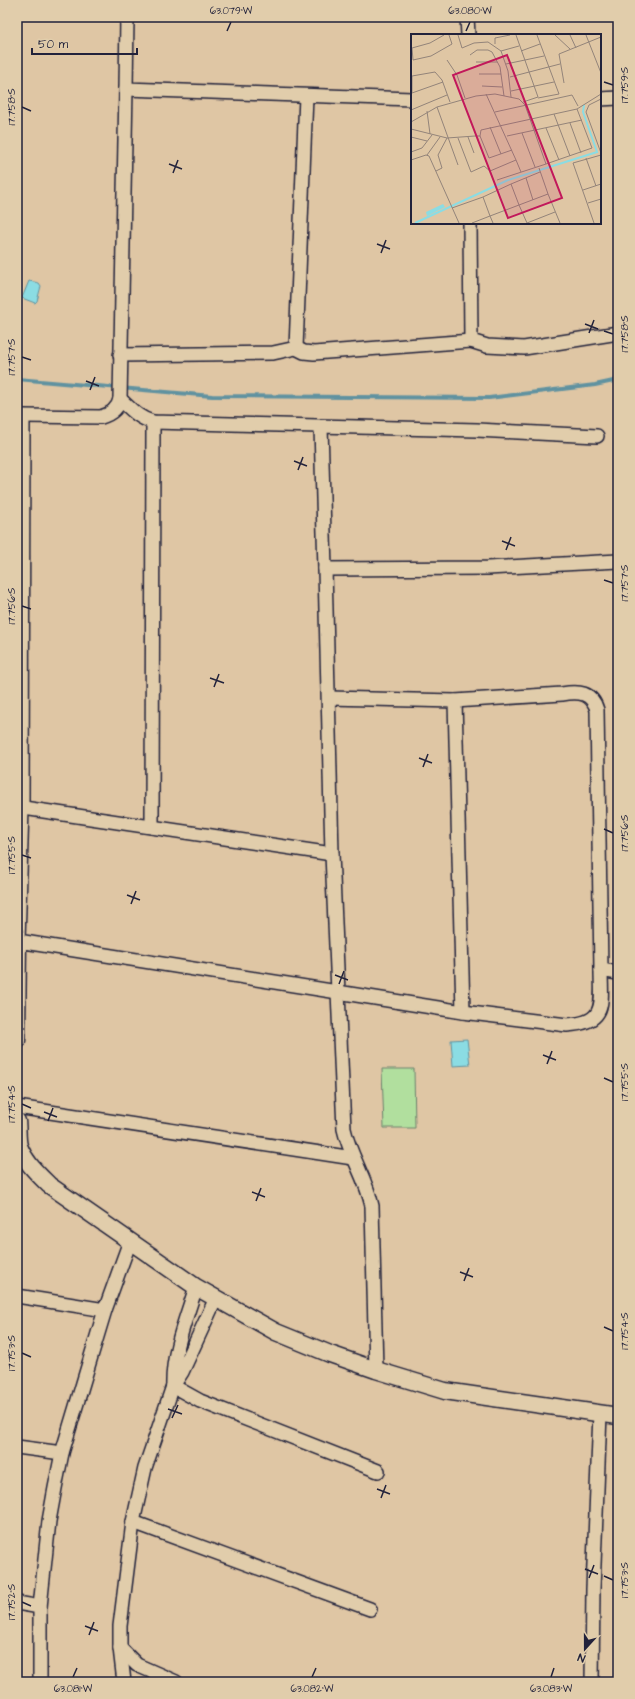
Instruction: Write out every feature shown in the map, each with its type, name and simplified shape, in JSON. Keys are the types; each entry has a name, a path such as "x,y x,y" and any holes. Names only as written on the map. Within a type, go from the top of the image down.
{"street":[{"path":"17,1041 20,808 20,416 101,417 107,415 119,406 127,17"},
{"path":"468,17 468,34"},
{"path":"126,89 411,99"},
{"path":"296,348 306,96"},
{"path":"601,99 618,98"},
{"path":"470,224 471,341"},
{"path":"121,361 272,353 296,348 304,352 319,353 471,341 487,346 524,348 618,333"},
{"path":"120,395 136,414 153,422 477,430 597,436"},
{"path":"152,827 153,422"},
{"path":"321,427 332,854 344,1129 348,1146 368,1190 372,1206 376,1370"},
{"path":"325,569 488,568 618,561"},
{"path":"18,941 463,1012 567,1025 581,1024 591,1021 598,1013 601,1003 597,710 595,702 588,695 572,692 562,694 455,701 329,698"},
{"path":"455,701 463,1012"},
{"path":"20,808 332,854"},
{"path":"601,970 618,973"},
{"path":"17,1107 353,1158"},
{"path":"17,1120 18,1145 28,1163 49,1185 196,1287 276,1332 376,1370 445,1391 618,1416"},
{"path":"40,1682 40,1607 50,1521 62,1453 105,1310 130,1241"},
{"path":"173,1386 172,1373 175,1359 196,1287"},
{"path":"17,1296 105,1310"},
{"path":"124,1682 120,1648 123,1596 132,1522 145,1468 173,1386 182,1372 216,1298"},
{"path":"173,1386 200,1401 378,1471"},
{"path":"592,1682 593,1589 600,1414"},
{"path":"17,1447 62,1453"},
{"path":"132,1522 370,1609"},
{"path":"17,1603 40,1607"},
{"path":"120,1648 137,1665 176,1682"}],"green space":[{"path":"382,1069 414,1069 415,1128 384,1128"}],"water":[{"path":"29,281 39,283 41,286 37,301 35,303 22,298"},
{"path":"467,1039 470,1065 453,1066 451,1040"}],"waterway":[{"path":"17,379 212,396 489,398 595,385 618,380"}]}
